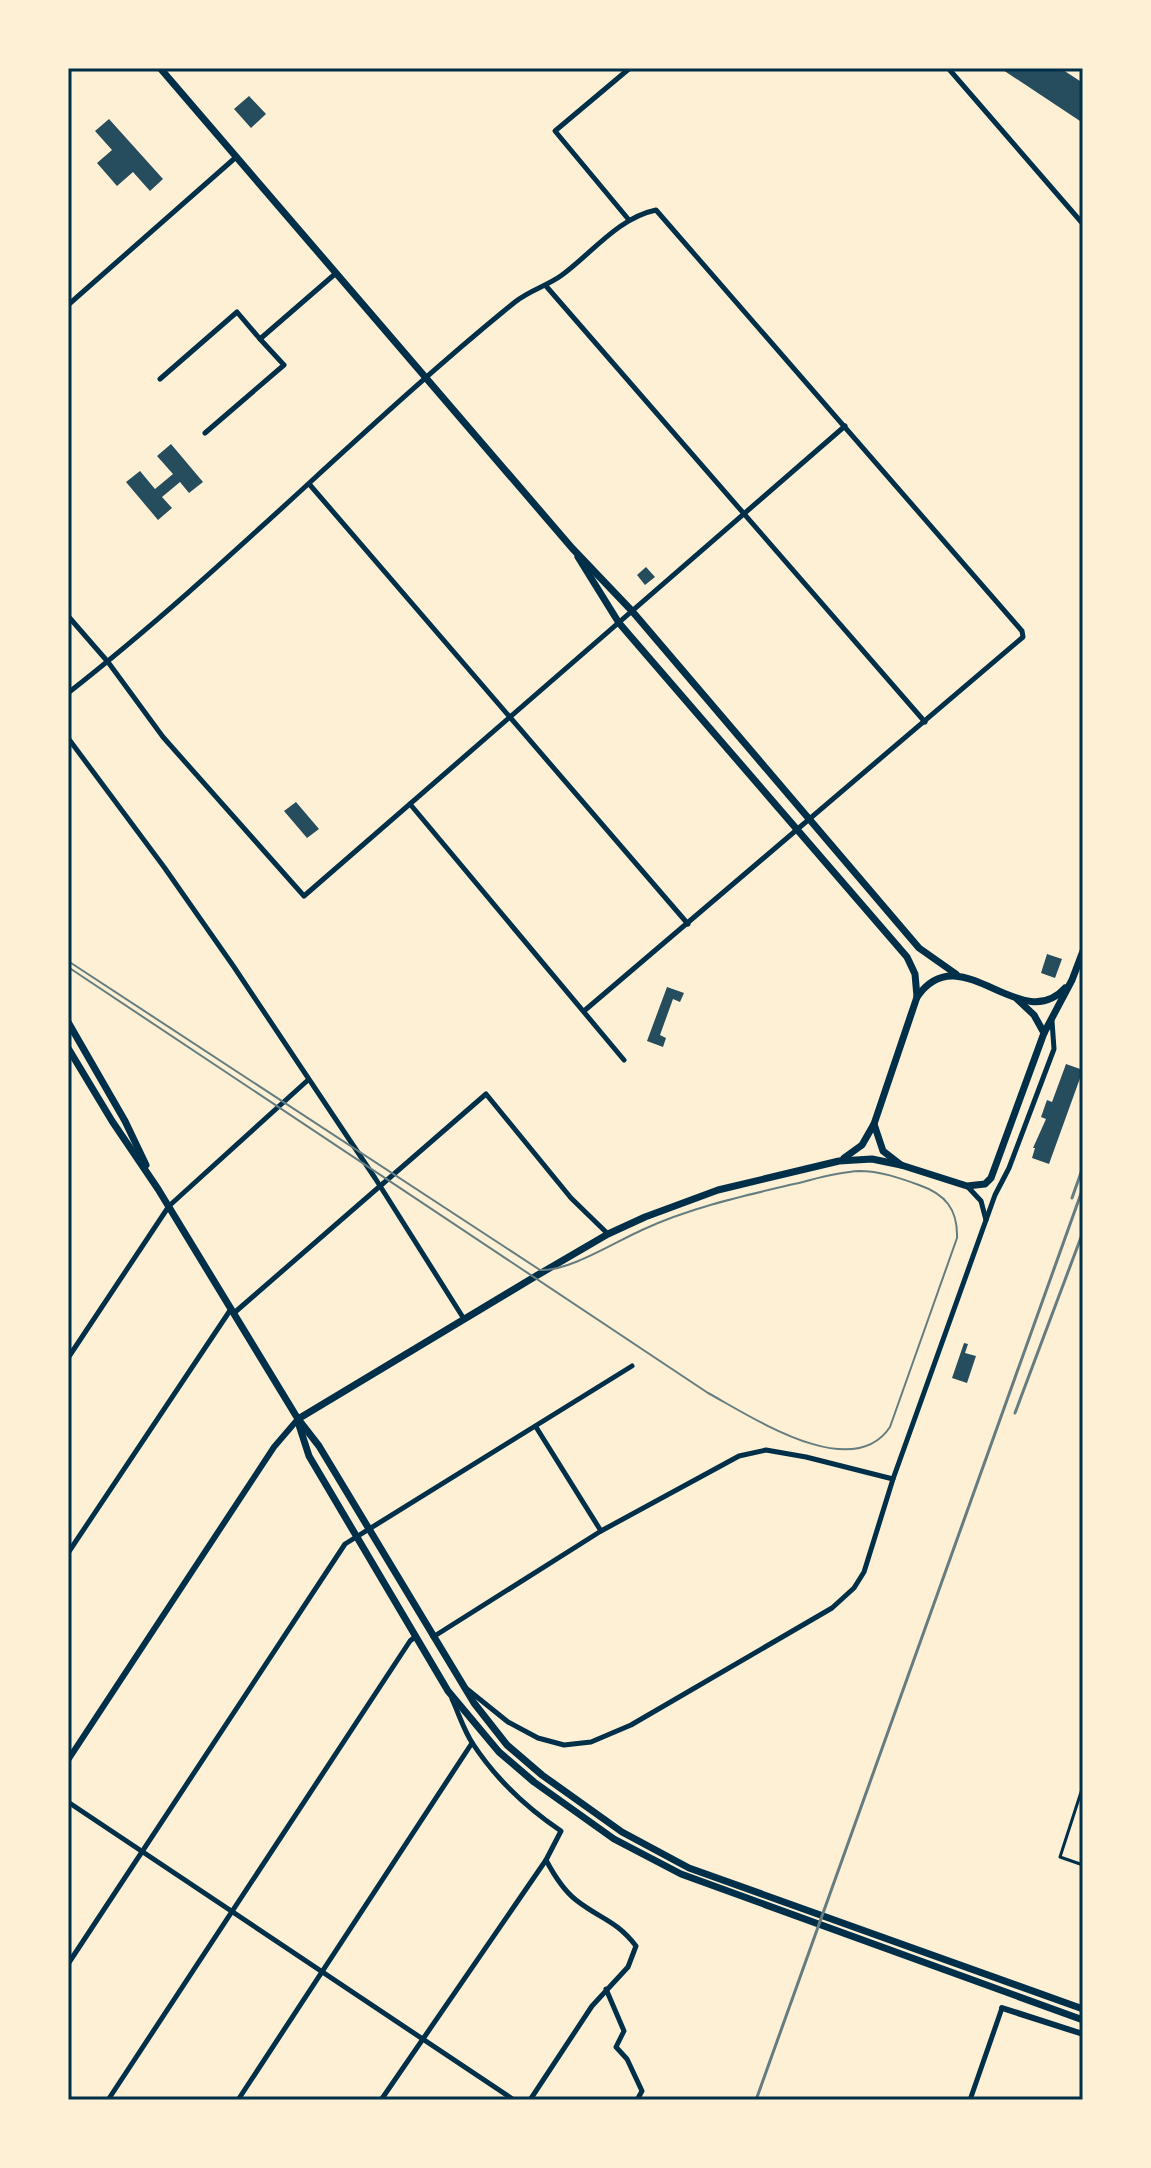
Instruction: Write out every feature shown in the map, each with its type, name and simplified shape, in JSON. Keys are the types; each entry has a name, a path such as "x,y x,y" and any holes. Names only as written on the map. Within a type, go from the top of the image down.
{"main road":[{"path":"160,68 572,548 632,611 919,948 956,974 1015,998 1048,1001 1059,995 1072,980"},
{"path":"572,548 619,623 907,957 915,974 917,997"},
{"path":"298,1419 608,1234 718,1190 839,1161 872,1159 967,1186 985,1184 991,1178 1044,1033 1072,980 1083,951"},
{"path":"839,1161 862,1145 874,1124 917,997 930,981 956,974"},
{"path":"1015,998 1034,1015 1044,1033"},
{"path":"68,1022 125,1121 158,1189"},
{"path":"68,1048 169,1206 298,1419 319,1446 460,1683 507,1745 535,1770 611,1825 659,1854 758,1899"},
{"path":"874,1124 883,1151 901,1165"},
{"path":"298,1419 309,1456 448,1691 489,1741 520,1771 614,1839 681,1874 1083,2009"},
{"path":"865,1937 1083,2020"}],"street":[{"path":"629,220 555,131 630,68"},
{"path":"948,68 1083,224"},
{"path":"68,305 235,158"},
{"path":"68,693 198,586 426,378 517,301 530,291 546,286 629,220 656,210 1022,631 1023,637 584,1011"},
{"path":"260,339 335,274"},
{"path":"546,286 925,722"},
{"path":"160,379 237,312 284,365 205,433"},
{"path":"68,616 108,662 163,737 304,896 845,426"},
{"path":"310,485 688,924"},
{"path":"68,738 188,901 380,1186 464,1319"},
{"path":"410,804 624,1060"},
{"path":"460,1683 508,1722 538,1738 577,1745 610,1736 844,1599 864,1572 893,1479 995,1195 1009,1168 1054,1049 1052,1020"},
{"path":"1044,1033 1054,1049"},
{"path":"68,1358 169,1206 308,1080"},
{"path":"68,1553 232,1311 486,1094 571,1198 608,1234"},
{"path":"991,1178 995,1195"},
{"path":"967,1186 981,1201 986,1221"},
{"path":"68,1964 345,1544 632,1366"},
{"path":"68,1760 274,1447 298,1419"},
{"path":"536,1426 601,1531"},
{"path":"433,1637 601,1531 725,1462 751,1452 766,1450 806,1457 893,1479"},
{"path":"108,2100 416,1636"},
{"path":"381,2100 546,1860 561,1831 536,1814 505,1784 472,1743 448,1691"},
{"path":"238,2100 472,1743"},
{"path":"68,1802 514,2100"},
{"path":"530,2100 606,1989 628,1967 636,1946 618,1925 576,1900 558,1882 546,1860"},
{"path":"606,1989 624,2031 616,2047 627,2059 642,2091 637,2100"},
{"path":"970,2100 1002,2008 1082,2033"}],"lane":[{"path":"1083,1786 1060,1857 1083,1865"}],"building":[{"path":"1000,68 1060,68 1083,83 1083,123"},
{"path":"249,96 266,114 251,128 234,109"},
{"path":"109,119 163,179 150,191 133,172 117,186 97,163 112,150 95,131"},
{"path":"171,444 203,482 189,493 180,482 162,497 172,508 158,520 126,482 140,471 155,489 173,474 157,456"},
{"path":"646,567 655,577 645,585 637,575"},
{"path":"296,802 319,829 307,838 284,811"},
{"path":"1047,954 1062,959 1055,978 1041,973"},
{"path":"667,987 684,993 680,1002 673,999 660,1035 666,1038 663,1047 647,1041"},
{"path":"1066,1064 1083,1070 1049,1164 1032,1158 1033,1148 1046,1119 1041,1117 1047,1100 1052,1102"},
{"path":"964,1343 968,1344 965,1353 976,1356 967,1383 952,1378"}],"tram line":[{"path":"68,961 540,1270 577,1261 660,1222 697,1209 834,1174 859,1171 882,1174 912,1182 936,1193 952,1211 957,1238 890,1427 873,1443 852,1449 827,1448 775,1429 708,1393 68,967"}],"railway":[{"path":"1072,1198 1083,1167"},
{"path":"756,2100 1083,1188"},
{"path":"1015,1413 1083,1232"}]}
